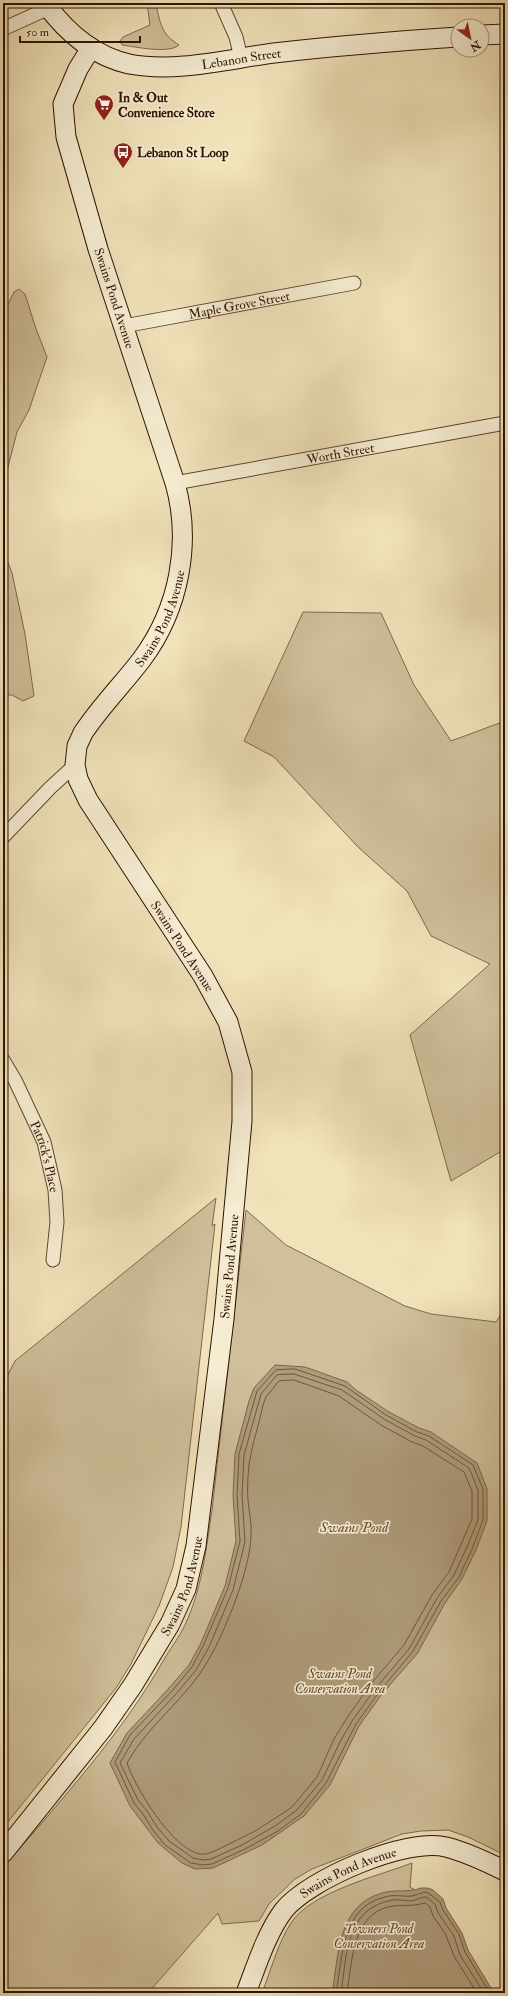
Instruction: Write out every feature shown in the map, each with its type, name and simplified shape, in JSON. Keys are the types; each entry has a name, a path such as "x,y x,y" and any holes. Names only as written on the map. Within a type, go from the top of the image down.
{"street":[{"path":"220,3 236,37 241,58"},
{"path":"3,29 47,5"},
{"name":"Lebanon Street","path":"47,5 68,29 91,48 119,61 150,66 195,64 314,48 450,38"},
{"path":"490,35 505,34"},
{"name":"Swains Pond Avenue","path":"3,1853 99,1733 133,1684 170,1624 186,1589 196,1546 224,1318 242,1121 242,1072 232,1031 224,1013 203,976 99,818 81,785 75,765 77,746 83,733 142,658 154,640 170,608 180,569 183,533 182,508 175,483 81,195 66,137 63,104 78,69 91,48"},
{"name":"Maple Grove Street","path":"124,326 354,283"},
{"name":"Worth Street","path":"175,483 505,423"},
{"path":"3,836 75,765"},
{"name":"Patrick's Place","path":"3,1060 15,1080 44,1142 55,1190 57,1222 53,1260"},
{"name":"Swains Pond Avenue","path":"246,1993 277,1921 285,1909 310,1887 341,1871 408,1848 446,1846 505,1871"}],"green space":[{"path":"147,3 161,3 157,9 162,26 169,38 179,45 174,48 160,49 122,45 120,41 123,37 150,25"},
{"path":"19,289 25,294 47,357 29,410 17,432 3,486 3,315 14,292"},
{"path":"3,550 12,573 25,634 34,696 23,701 12,695 3,695"},
{"path":"303,612 381,613 414,685 451,741 505,721 505,1149 451,1181 410,1035 490,964 431,936 407,891 358,847 274,757 244,741"},
{"path":"216,1198 212,1226 215,1224 181,1527 173,1567 159,1606 131,1664 116,1688 3,1828 3,1384 15,1361"},
{"name":"Swains Pond Conservation Area","path":"246,1210 286,1245 405,1306 431,1314 496,1322 505,1308 505,1855 468,1837 448,1830 421,1831 402,1834 312,1869 295,1879 269,1904 259,1921 222,1924 218,1913 148,1993 3,1993 3,1868 90,1766 130,1712 149,1685 181,1633 196,1597 203,1569 212,1510"},
{"name":"Towners Pond Conservation Area","path":"412,1863 410,1887 437,1904 484,1993 262,1993 282,1939 291,1923 301,1912 314,1902 346,1886"}],"water":[{"name":"Swains Pond","path":"275,1365 305,1367 347,1382 356,1390 389,1412 419,1428 431,1432 477,1463 487,1489 487,1521 476,1550 462,1579 445,1603 417,1654 382,1694 359,1726 330,1785 304,1816 262,1845 213,1868 195,1869 182,1863 158,1843 130,1806 110,1763 127,1733 189,1665 201,1643 225,1586 236,1541 233,1495 235,1454 249,1401 254,1388"},
{"name":"Towners Pond Conservation Area","path":"421,1888 433,1890 443,1899 446,1908 462,1933 468,1950 494,1993 332,1993 339,1948 343,1934 348,1920 356,1909 367,1899 382,1893"}],"place":[{"name":"In & Out Convenience Store","path":"104,121"},
{"name":"Lebanon St Loop","path":"123,169"}]}
